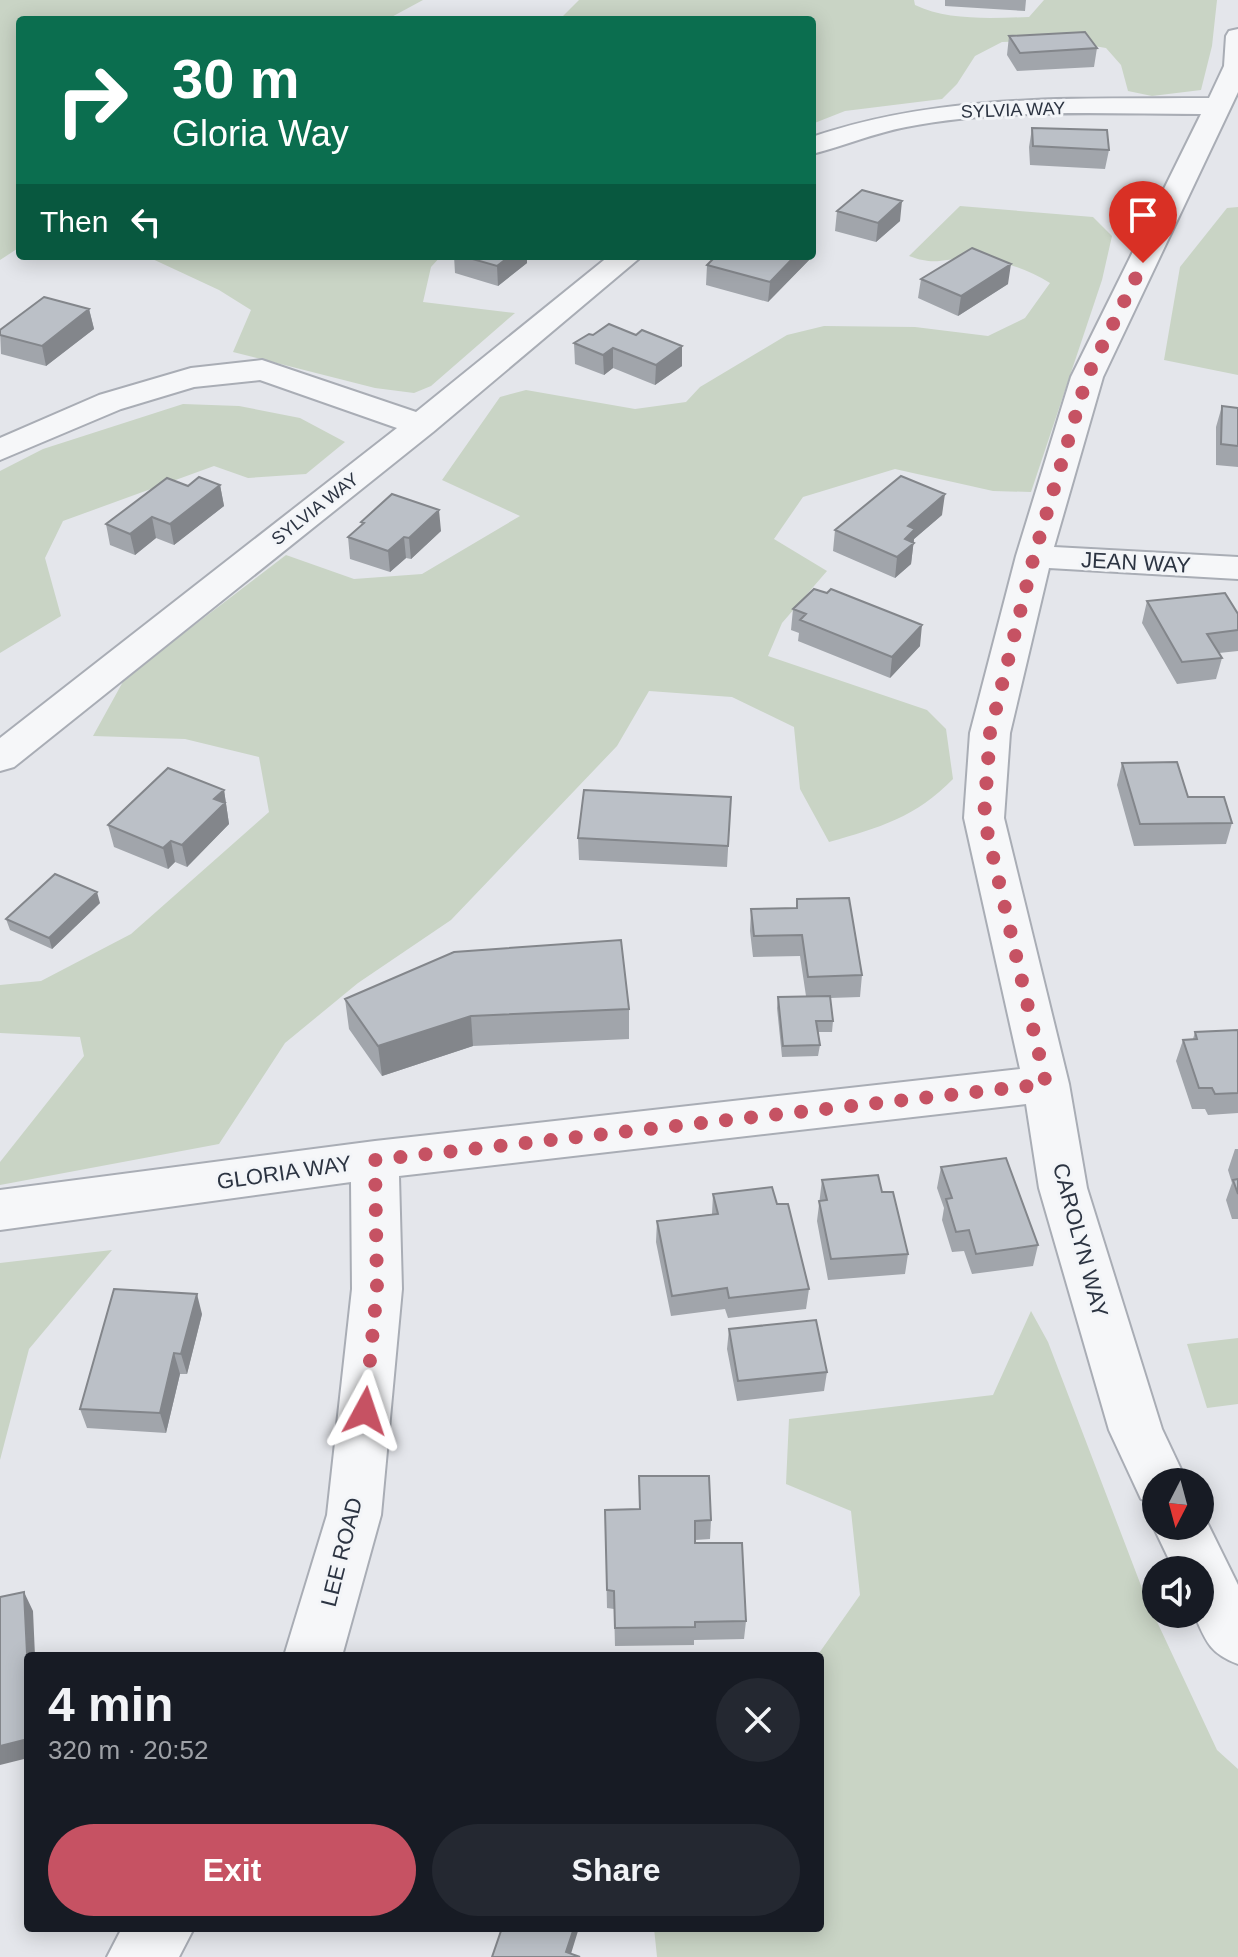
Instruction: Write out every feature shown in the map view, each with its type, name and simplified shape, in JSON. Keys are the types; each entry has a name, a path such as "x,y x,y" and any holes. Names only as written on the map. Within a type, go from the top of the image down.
{"street":[{"name":"CAROLYN WAY","path":"1154,1468 1136,1430 1063,1188 1046,1084 984,818 990,733 1034,556 1087,377 1237,66 1238,36"},
{"name":"SYLVIA WAY","path":"816,144 846,131 925,114 1010,109 1219,106"},
{"name":"SYLVIA WAY","path":"0,758 421,425 622,260"},
{"path":"0,450 110,402 191,378 262,370 421,425"},
{"name":"JEAN WAY","path":"1034,556 1238,568"},
{"name":"GLORIA WAY","path":"0,1210 375,1160 1046,1084"},
{"name":"LEE ROAD","path":"314,1652 354,1515 377,1289 375,1160"},
{"path":"1188,1540 1228,1625 1238,1637"},
{"path":"139,1957 159,1932"}],"green space":[{"path":"0,0 423,0 393,16 16,16 16,250 0,260"},
{"path":"579,0 914,0 915,5 941,14 986,18 1029,17 1044,0 1217,0 1212,46 1201,90 1152,96 1128,91 1121,65 1106,48 1058,40 1002,42 975,56 957,84 942,99 845,111 816,122 816,16 563,16"},
{"path":"960,206 1093,217 1112,236 1102,280 1031,492 993,491 895,469 803,497 774,539 827,571 782,623 768,656 927,710 946,729 953,779 925,803 896,820 829,842 800,789 794,727 732,697 649,691 617,746 451,920 358,983 285,1043 219,1144 0,1185 0,1162 84,1056 80,1037 0,1033 0,985 41,981 131,934 269,812 259,757 185,739 93,736 125,678 286,555 354,579 422,574 520,516 442,480 500,397 526,390 635,409 686,402 700,387 787,335 824,326 915,327 988,336 1025,318 1050,283 1022,269 993,261 962,258 927,261 909,256"},
{"path":"1238,207 1238,375 1164,360 1180,267 1227,208"},
{"path":"155,260 437,260 431,267 423,302 515,313 431,386 414,393 375,388 233,352 251,310 219,290"},
{"path":"183,404 239,406 300,418 345,442 306,474 248,478 214,466 63,521 45,558 61,616 0,653 0,471 43,449"},
{"path":"112,1250 29,1349 0,1460 0,1263"},
{"path":"1031,1311 1048,1342 1142,1588 1142,1628 1160,1628 1217,1750 1238,1769 1238,1957 657,1957 654,1932 824,1932 824,1652 820,1652 860,1595 851,1511 786,1484 789,1419 993,1395"},
{"path":"1238,1338 1238,1404 1207,1408 1187,1344"}],"building":[{"path":"1085,32 1097,48 1020,53 1009,36"},
{"path":"1032,128 1107,130 1109,150 1033,146"},
{"path":"862,190 902,201 878,223 837,211"},
{"path":"972,248 1011,264 961,296 921,279"},
{"path":"476,260 505,260 497,266"},
{"path":"712,260 791,260 770,282 707,265"},
{"path":"44,297 89,309 42,346 0,335 0,330"},
{"path":"609,324 636,335 642,330 682,346 656,365 613,348 603,355 574,343"},
{"path":"1222,406 1238,408 1238,446 1221,444"},
{"path":"901,476 945,494 908,526 915,529 905,539 914,543 897,557 835,530"},
{"path":"199,477 220,485 170,524 152,517 130,534 106,524 167,478 188,486"},
{"path":"392,494 439,510 409,538 404,537 388,551 348,537 364,523 361,522"},
{"path":"814,589 827,593 831,589 922,625 892,657 800,620 806,614 793,609"},
{"path":"1225,593 1238,614 1238,630 1207,634 1222,658 1182,662 1147,601"},
{"path":"1177,762 1188,797 1224,797 1232,823 1140,824 1122,763"},
{"path":"168,768 224,790 214,799 225,803 182,845 171,841 163,848 108,825"},
{"path":"584,790 731,797 728,846 578,838"},
{"path":"55,874 97,892 49,938 6,919"},
{"path":"849,898 862,975 808,977 802,935 754,936 751,909 797,908 797,899"},
{"path":"621,940 629,1009 471,1016 378,1046 345,999 454,952"},
{"path":"830,996 833,1021 816,1021 820,1045 783,1046 778,997"},
{"path":"1238,1030 1238,1093 1215,1094 1212,1088 1199,1088 1183,1040 1197,1039 1195,1032"},
{"path":"1006,1158 1038,1245 976,1254 969,1230 956,1232 946,1199 952,1198 941,1167"},
{"path":"878,1175 882,1192 893,1192 908,1254 831,1259 819,1201 827,1200 822,1180"},
{"path":"772,1187 777,1204 788,1204 809,1289 729,1298 727,1288 672,1296 657,1221 718,1214 713,1194"},
{"path":"114,1289 197,1294 181,1354 174,1353 160,1413 80,1409"},
{"path":"816,1320 827,1372 738,1381 729,1329"},
{"path":"639,1476 709,1476 711,1520 695,1521 695,1543 742,1543 746,1621 695,1622 695,1627 615,1628 614,1591 607,1590 605,1510 640,1509"},
{"path":"24,1592 27,1652 24,1652 24,1740 0,1746 0,1597"},
{"path":"501,1932 573,1932 566,1952 580,1957 492,1957"}],"route":[{"path":"365,1411 377,1289 375,1160 1046,1084 984,818 990,733 1034,556 1087,377 1143,263"}]}
